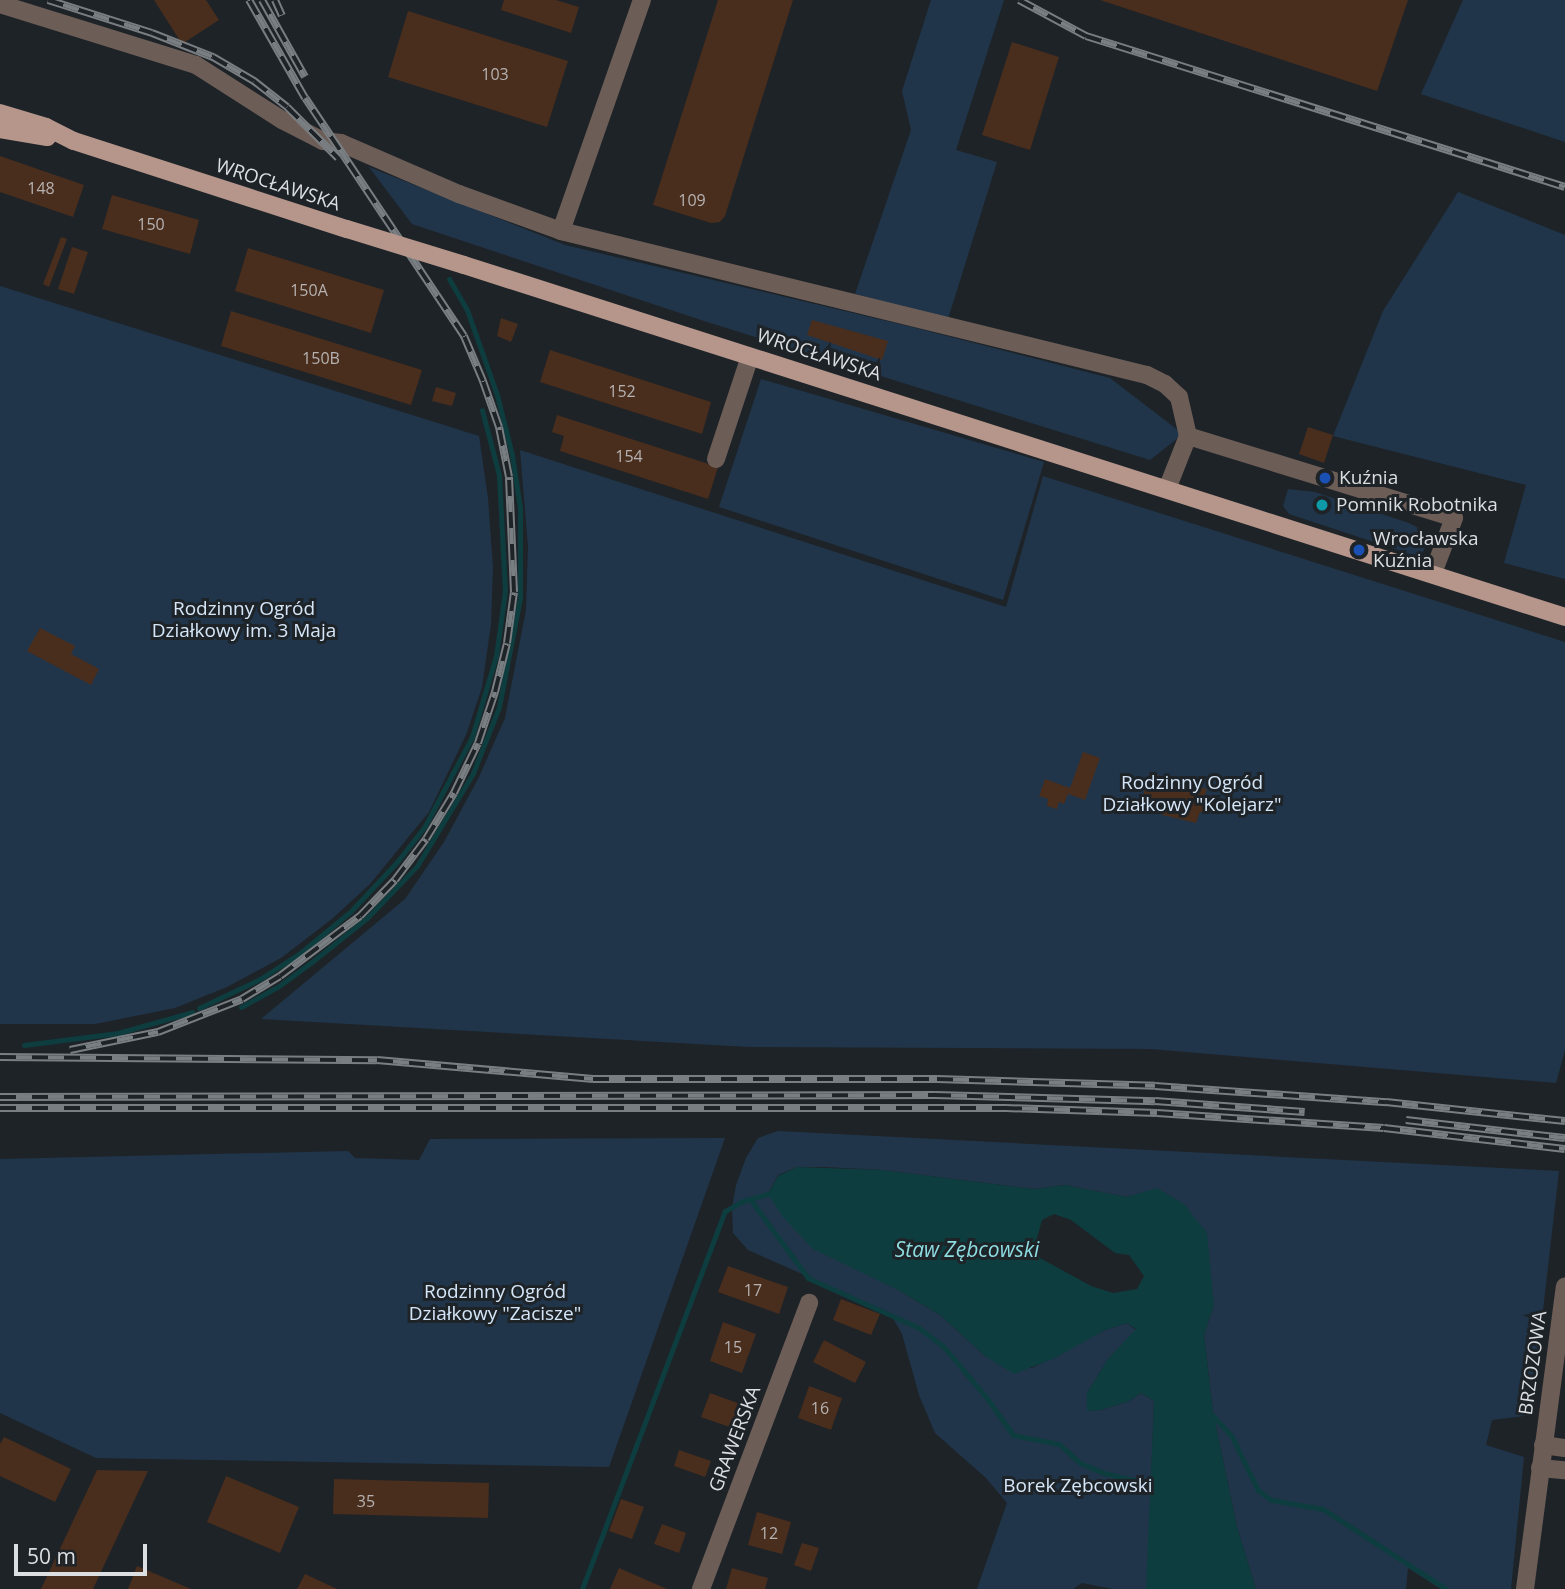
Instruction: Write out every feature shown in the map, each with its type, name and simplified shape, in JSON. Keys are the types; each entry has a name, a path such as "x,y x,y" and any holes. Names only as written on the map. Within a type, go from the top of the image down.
{"main road":[{"name":"WROCŁAWSKA","path":"0,113 46,127 75,141 347,229 1560,614"},
{"name":"WROCŁAWSKA","path":"0,129 75,141"}],"street":[{"path":"561,231 642,0"},
{"path":"0,4 196,65 282,120 323,141 341,143 459,194 561,231 1147,375 1165,383 1179,397 1188,436 1167,489"},
{"path":"716,459 750,356"},
{"path":"1188,436 1454,518 1433,573"},
{"name":"BRZOZOWA","path":"1525,1589 1565,1287"},
{"name":"GRAWERSKA","path":"701,1589 809,1303"},
{"path":"1543,1445 1565,1448"},
{"path":"1539,1468 1565,1470"}],"green space":[{"path":"931,0 1004,0 956,150 997,162 948,319 855,294 911,130 902,91"},
{"path":"1463,0 1565,0 1565,142 1421,94"},
{"path":"369,167 565,245 916,328 1110,378 1183,434 1150,460 704,321 412,224"},
{"path":"1458,192 1565,235 1565,579 1504,563 1526,485 1333,436 1383,311"},
{"name":"Rodzinny Ogród Działkowy im. 3 Maja","path":"0,286 479,436 488,498 493,568 491,624 482,687 466,735 429,812 370,884 332,919 281,958 227,987 175,1008 95,1024 0,1024"},
{"path":"761,379 1044,462 1003,600 719,507"},
{"name":"Rodzinny Ogród Działkowy \"Kolejarz\"","path":"520,450 1006,607 1043,476 1565,642 1565,1050 1556,1083 1151,1049 749,1047 261,1019 405,899 444,842 479,777 505,718 526,610 528,546"},
{"path":"1288,489 1315,492 1409,523 1424,531 1428,537 1427,545 1422,553 1413,555 1289,514 1283,506"},
{"name":"Borek Zębcowski","path":"778,1131 1559,1171 1531,1415 1492,1420 1486,1445 1524,1457 1511,1589 1441,1589 1408,1568 1406,1589 1256,1589 1237,1527 1213,1412 1204,1335 1214,1305 1158,1189 1126,1197 1065,1185 1035,1189 883,1170 824,1167 797,1167 778,1175 768,1194 898,1290 940,1315 985,1356 1032,1368 1105,1330 1127,1323 1136,1330 1108,1359 1087,1393 1087,1411 1101,1410 1129,1401 1141,1393 1154,1401 1147,1589 1113,1589 1082,1583 1073,1589 977,1589 1007,1503 986,1478 935,1433 919,1395 902,1334 890,1313 748,1250 733,1233 732,1208 736,1185 746,1158 758,1138"},
{"name":"Rodzinny Ogród Działkowy \"Zacisze\"","path":"725,1138 609,1467 96,1458 0,1413 0,1159 348,1151 355,1158 419,1160 430,1139"}],"water":[{"name":"Staw Zębcowski","path":"797,1167 883,1170 1035,1189 1065,1185 1126,1197 1157,1188 1184,1204 1207,1233 1214,1305 1204,1335 1213,1412 1237,1527 1256,1589 1146,1589 1154,1401 1141,1393 1129,1401 1101,1410 1087,1411 1087,1393 1108,1359 1136,1329 1127,1323 1105,1330 1055,1358 1014,1374 985,1356 940,1315 898,1290 813,1249 782,1216 768,1194 778,1176","holes":["1054,1214 1071,1220 1115,1253 1129,1255 1144,1276 1137,1289 1113,1293 1091,1286 1040,1258 1037,1238 1042,1220"]}],"building":[{"path":"154,0 206,0 219,20 182,44"},
{"path":"504,0 556,0 579,7 571,33 501,10"},
{"path":"718,0 793,0 725,216 720,222 711,223 653,205"},
{"path":"1100,0 1408,0 1377,91"},
{"path":"408,11 568,61 547,127 388,77"},
{"path":"1012,42 1059,57 1030,150 982,135"},
{"path":"0,156 84,185 73,217 0,192"},
{"path":"112,195 199,220 190,254 102,229"},
{"path":"61,237 67,239 49,287 43,284"},
{"path":"72,247 88,252 74,294 58,289"},
{"path":"248,248 384,290 371,333 235,291"},
{"path":"231,311 422,370 411,405 221,346"},
{"path":"501,318 518,324 511,342 497,336"},
{"path":"812,320 888,341 882,360 807,335"},
{"path":"550,350 711,402 702,434 540,382"},
{"path":"436,387 456,393 452,406 432,401"},
{"path":"557,415 718,467 708,499 560,451 564,436 552,432"},
{"path":"1308,427 1333,435 1324,463 1299,454"},
{"path":"40,628 75,646 71,654 99,669 91,685 27,651"},
{"path":"1083,752 1100,758 1085,800 1068,794 1064,804 1059,802 1057,809 1047,806 1048,799 1039,796 1045,779 1070,788"},
{"path":"1150,772 1190,788 1191,785 1207,789 1203,800 1209,801 1205,813 1200,812 1196,823 1139,809"},
{"path":"728,1266 788,1287 779,1314 718,1292"},
{"path":"841,1299 880,1314 871,1335 833,1320"},
{"path":"723,1322 756,1334 742,1373 710,1361"},
{"path":"824,1340 866,1362 855,1383 813,1362"},
{"path":"809,1386 842,1398 831,1430 798,1418"},
{"path":"710,1393 743,1405 735,1429 701,1417"},
{"path":"4,1437 71,1469 55,1502 0,1476 0,1444"},
{"path":"679,1450 711,1461 705,1477 674,1466"},
{"path":"97,1470 148,1471 93,1589 41,1589"},
{"path":"226,1476 299,1507 280,1553 207,1522"},
{"path":"334,1479 489,1483 488,1518 333,1514"},
{"path":"621,1499 644,1507 632,1539 609,1531"},
{"path":"757,1512 791,1522 782,1554 748,1545"},
{"path":"662,1524 686,1533 679,1553 654,1544"},
{"path":"802,1543 819,1548 811,1571 794,1565"},
{"path":"137,1566 191,1589 128,1589"},
{"path":"619,1568 667,1589 610,1589"},
{"path":"732,1568 768,1578 765,1589 726,1589"},
{"path":"305,1574 337,1589 297,1589"}],"waterway":[{"path":"241,1007 279,986 367,918 417,866 473,773 499,707 520,598 520,508 512,455 497,395 467,310 449,279"},
{"path":"199,1008 260,979 299,954 350,912 397,862 425,826 472,737 496,656 505,591 499,475 482,410"},
{"path":"24,1045 118,1033 192,1012"},
{"path":"582,1589 725,1211 743,1201 768,1194"},
{"path":"750,1199 808,1278 919,1328 944,1347 986,1397 1013,1435 1059,1444 1080,1463 1104,1473 1150,1484"},
{"path":"1213,1416 1231,1435 1258,1490 1271,1500 1323,1509 1446,1589"}],"railway":[{"path":"48,0 152,33 213,57 254,81 287,107 338,158"},
{"path":"70,1050 158,1032 242,999 280,976 360,916 395,880 426,839 454,793 478,743 495,692 507,643 514,592 509,477 499,427 483,381 464,336 305,98 249,0"},
{"path":"262,0 305,77"},
{"path":"275,0 282,16"},
{"path":"1019,0 1086,36 1565,187"},
{"path":"0,1057 377,1060 593,1079 937,1079 1155,1086 1386,1102 1565,1121"},
{"path":"0,1097 935,1095 1155,1101 1305,1112"},
{"path":"0,1108 1006,1108 1157,1113 1384,1128 1565,1149"},
{"path":"1406,1120 1565,1138"}],"place":[{"name":"Kuźnia","path":"1325,478"},
{"name":"Pomnik Robotnika","path":"1322,505"},
{"name":"Wrocławska Kuźnia","path":"1359,550"}]}
